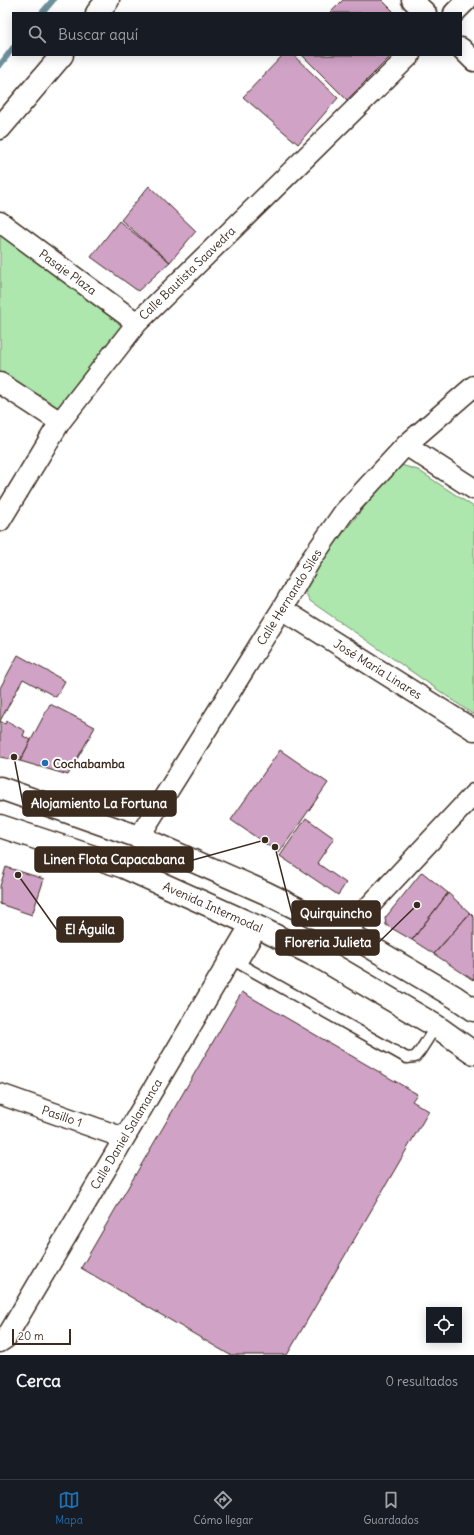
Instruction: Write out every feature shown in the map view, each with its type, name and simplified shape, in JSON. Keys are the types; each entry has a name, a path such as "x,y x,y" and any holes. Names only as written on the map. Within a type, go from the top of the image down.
{"main road":[{"path":"98,12 108,0"},
{"path":"0,128 61,56"},
{"path":"0,788 140,837 266,893 345,932 455,997 474,1010"},
{"name":"Avenida Intermodal","path":"0,826 124,867 257,927 324,960 436,1026 474,1053"},
{"path":"436,1026 455,997"}],"street":[{"path":"412,0 425,12"},
{"path":"455,12 467,0"},
{"path":"462,49 474,61"},
{"name":"Calle Bautista Saavedra","path":"0,521 60,422 137,323 409,56"},
{"name":"Pasaje Plaza","path":"0,222 137,323"},
{"path":"0,383 60,422"},
{"name":"Calle Hernando Síles","path":"140,837 282,609 310,561 344,512 406,445 474,386"},
{"path":"406,445 474,489"},
{"name":"José María Linares","path":"282,609 474,730"},
{"path":"345,932 474,794"},
{"name":"Calle Daniel Salamanca","path":"0,1342 6,1338 124,1138 257,927"},
{"name":"Pasillo 1","path":"0,1094 124,1138"}],"lane":[{"path":"236,961 407,1058 414,1057 420,1051 436,1026"}],"green space":[{"path":"0,233 124,326 57,416 39,399 0,373"},
{"path":"401,465 418,470 474,507 474,715 310,601 306,593 306,579 394,470"}],"building":[{"path":"343,0 382,0 394,12 331,12"},
{"path":"282,56 294,56 338,98 298,144 243,97"},
{"path":"303,56 391,56 347,100"},
{"path":"149,186 196,231 170,262 121,220"},
{"path":"119,221 170,262 138,291 91,257"},
{"path":"18,655 65,681 56,697 23,679 0,721 0,688"},
{"path":"50,704 95,727 68,775 20,761"},
{"path":"0,721 5,724 7,721 25,731 23,736 31,740 20,761 0,757"},
{"path":"280,750 328,783 279,853 231,820"},
{"path":"306,818 334,838 317,863 346,883 338,895 280,856"},
{"path":"6,867 44,879 32,915 0,904 0,886"},
{"path":"422,872 448,893 412,940 386,925 385,918"},
{"path":"448,893 470,913 434,954 412,940"},
{"path":"470,913 474,917 473,980 434,954"},
{"path":"242,992 417,1094 412,1101 429,1111 287,1355 230,1355 81,1268"}],"waterway":[{"path":"43,12 53,0"},
{"path":"0,65 12,49"}],"place":[{"name":"Alojamiento La Fortuna","path":"14,757"},
{"name":"Cochabamba","path":"45,763"},
{"name":"Linen Flota Capacabana","path":"265,840"},
{"name":"Quirquincho","path":"275,847"},
{"name":"El Águila","path":"18,875"},
{"name":"Floreria Julieta","path":"417,905"}]}
